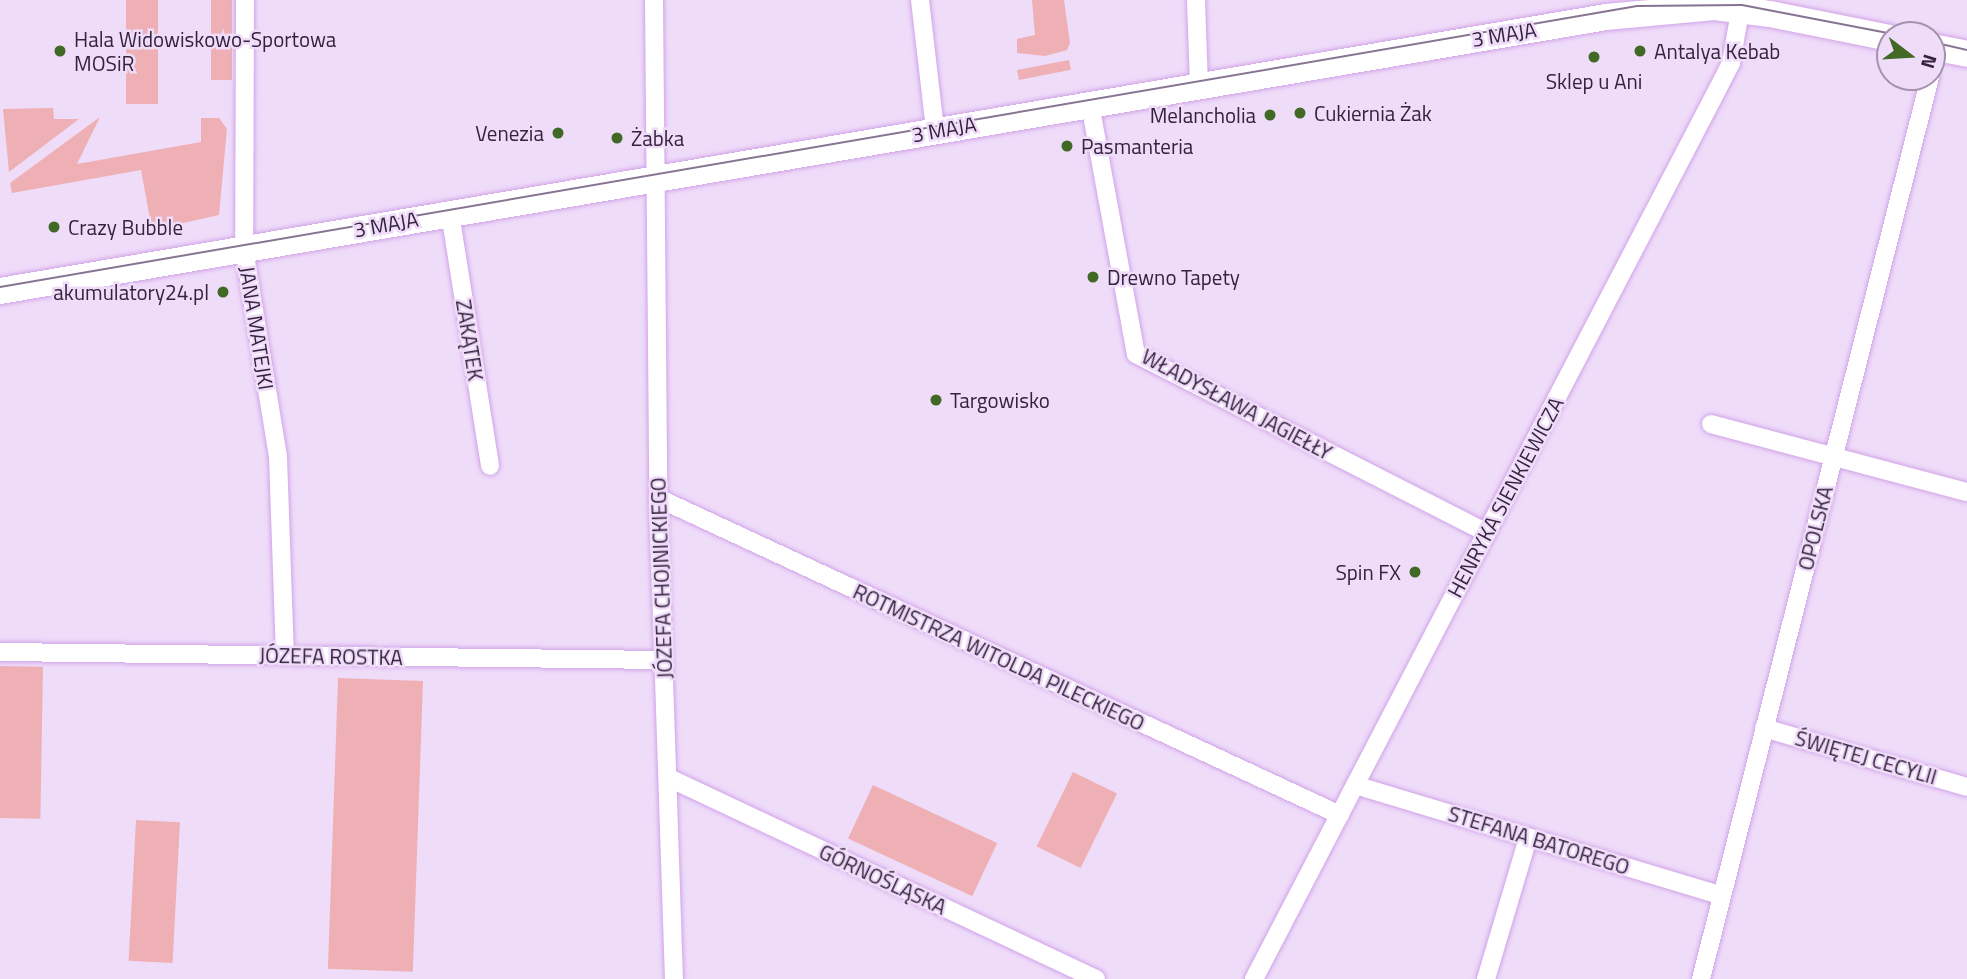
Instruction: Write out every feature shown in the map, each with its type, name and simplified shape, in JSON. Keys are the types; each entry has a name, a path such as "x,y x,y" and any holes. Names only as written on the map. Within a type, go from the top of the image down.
{"street":[{"name":"JANA MATEJKI","path":"245,0 244,249 278,457 285,656"},
{"name":"JÓZEFA CHOJNICKIEGO","path":"654,0 654,178 659,226 658,498 670,778 674,979"},
{"path":"920,0 935,130"},
{"path":"1196,0 1199,85"},
{"name":"3 MAJA","path":"0,292 1606,17 1672,9 1742,5 1876,35"},
{"name":"HENRYKA SIENKIEWICZA","path":"1254,979 1731,63 1742,5"},
{"path":"1946,54 1967,54"},
{"name":"OPOLSKA","path":"1700,979 1926,91"},
{"name":"WŁADYSŁAWA JAGIEŁŁY","path":"1090,104 1136,354 1487,533"},
{"name":"ZAKĄTEK","path":"450,213 490,466"},
{"path":"1711,424 1967,492"},
{"name":"ROTMISTRZA WITOLDA PILECKIEGO","path":"658,498 1340,816"},
{"name":"JÓZEFA ROSTKA","path":"0,652 663,660"},
{"name":"ŚWIĘTEJ CECYLII","path":"1764,728 1967,787"},
{"name":"GÓRNOŚLĄSKA","path":"670,778 1096,979"},
{"name":"STEFANA BATOREGO","path":"1355,785 1722,895"},
{"path":"1486,979 1528,838"}],"shaded area":[{"path":"126,0 158,0 158,104 126,104"},
{"path":"211,0 232,0 232,80 211,80"},
{"path":"1032,0 1064,0 1070,43 1067,50 1045,56 1017,53 1017,39 1035,35"},
{"path":"1069,60 1071,70 1019,80 1017,70"},
{"path":"53,108 54,119 79,119 9,172 3,109"},
{"path":"100,117 77,164 201,142 201,118 219,118 227,129 219,215 152,230 141,170 12,193 10,183"},
{"path":"0,666 43,667 40,819 0,818"},
{"path":"338,678 423,681 413,972 328,969"},
{"path":"1073,772 1117,793 1081,868 1037,847"},
{"path":"873,785 997,843 972,896 848,838"},
{"path":"136,820 180,822 173,963 129,961"}],"tram line":[{"path":"0,287 1637,6 1742,5 1876,31"},
{"path":"1946,45 1967,50"}],"place":[{"name":"Hala Widowiskowo-Sportowa MOSiR","path":"60,51"},
{"name":"Antalya Kebab","path":"1640,51"},
{"name":"Sklep u Ani","path":"1594,57"},
{"name":"Cukiernia Żak","path":"1300,113"},
{"name":"Melancholia","path":"1270,115"},
{"name":"Venezia","path":"558,133"},
{"name":"Żabka","path":"617,138"},
{"name":"Pasmanteria","path":"1067,146"},
{"name":"Crazy Bubble","path":"54,227"},
{"name":"Drewno Tapety","path":"1093,277"},
{"name":"akumulatory24.pl","path":"223,292"},
{"name":"Targowisko","path":"936,400"},
{"name":"Spin FX","path":"1415,572"}]}
